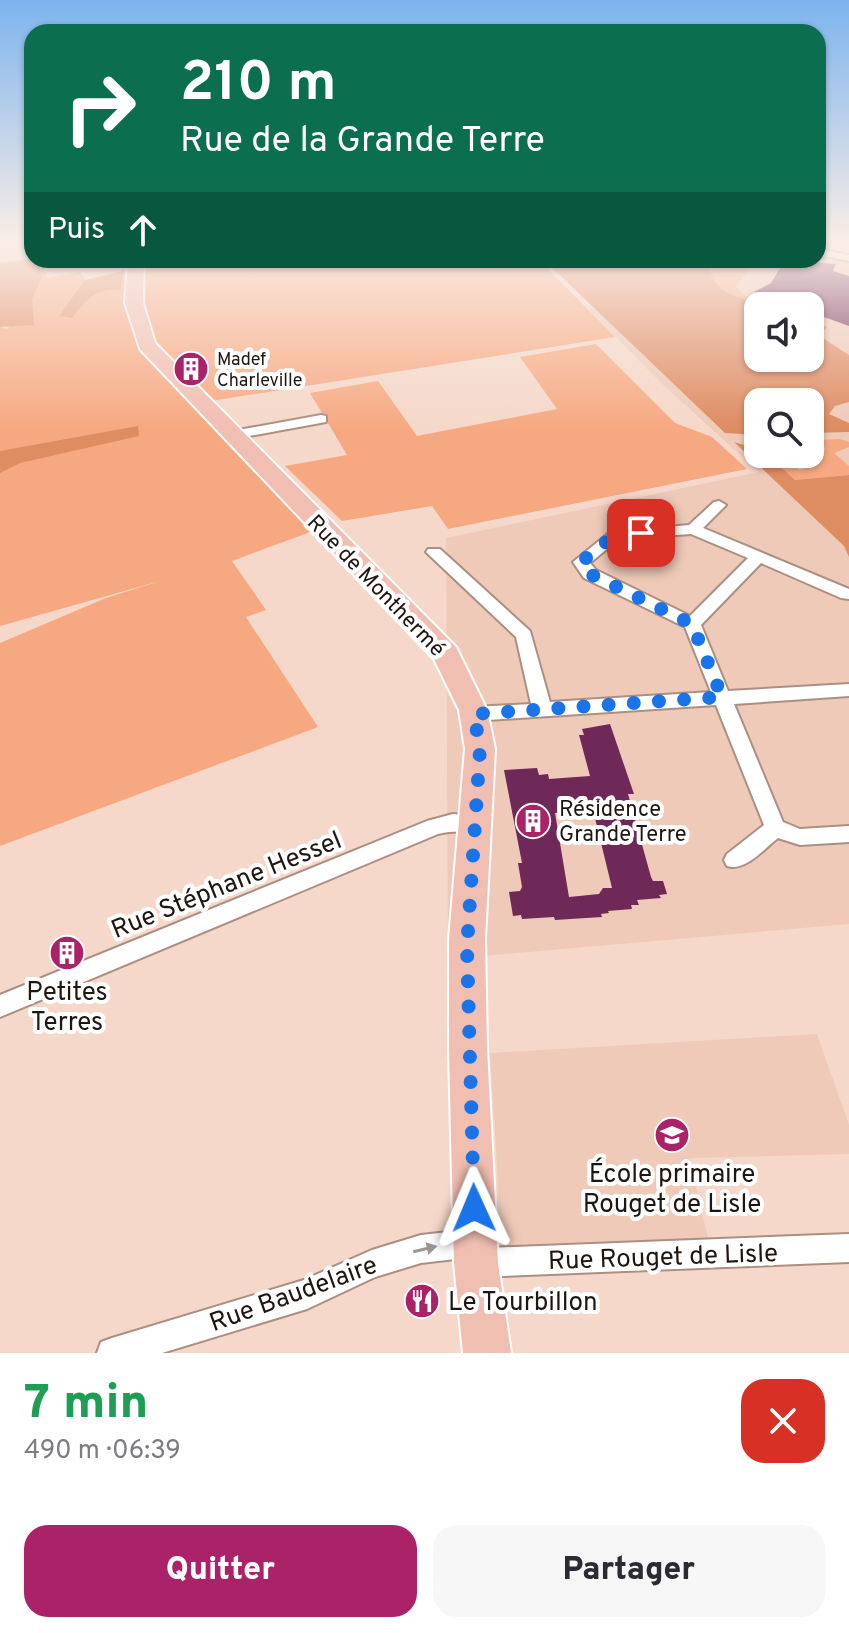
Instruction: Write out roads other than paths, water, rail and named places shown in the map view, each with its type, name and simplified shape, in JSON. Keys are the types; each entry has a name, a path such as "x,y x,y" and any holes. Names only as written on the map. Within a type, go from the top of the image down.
{"main road":[{"name":"Rue de Monthermé","path":"132,301 134,315 147,345 446,654 460,677 474,714 480,749 467,947 476,1253 487,1353"}],"street":[{"path":"233,435 321,419"},
{"path":"693,529 719,505"},
{"path":"847,594 693,529 615,535 581,562 590,574 692,624 775,828 800,837 849,834"},
{"path":"434,552 524,635 542,709"},
{"path":"692,624 758,557"},
{"path":"474,714 849,690"},
{"name":"Rue Stéphane Hessel","path":"0,1006 434,827 453,822 474,823"},
{"path":"735,860 775,828"},
{"name":"Rue Baudelaire","path":"112,1353 307,1294 372,1264 409,1253 452,1244 476,1253"},
{"name":"Rue Rouget de Lisle","path":"476,1253 849,1248"}],"place":[{"name":"Madef Charleville","path":"191,369"},
{"name":"Résidence Grande Terre","path":"533,821"},
{"name":"Petites Terres","path":"67,953"},
{"name":"École primaire Rouget de Lisle","path":"672,1135"},
{"name":"Le Tourbillon","path":"422,1301"}]}
